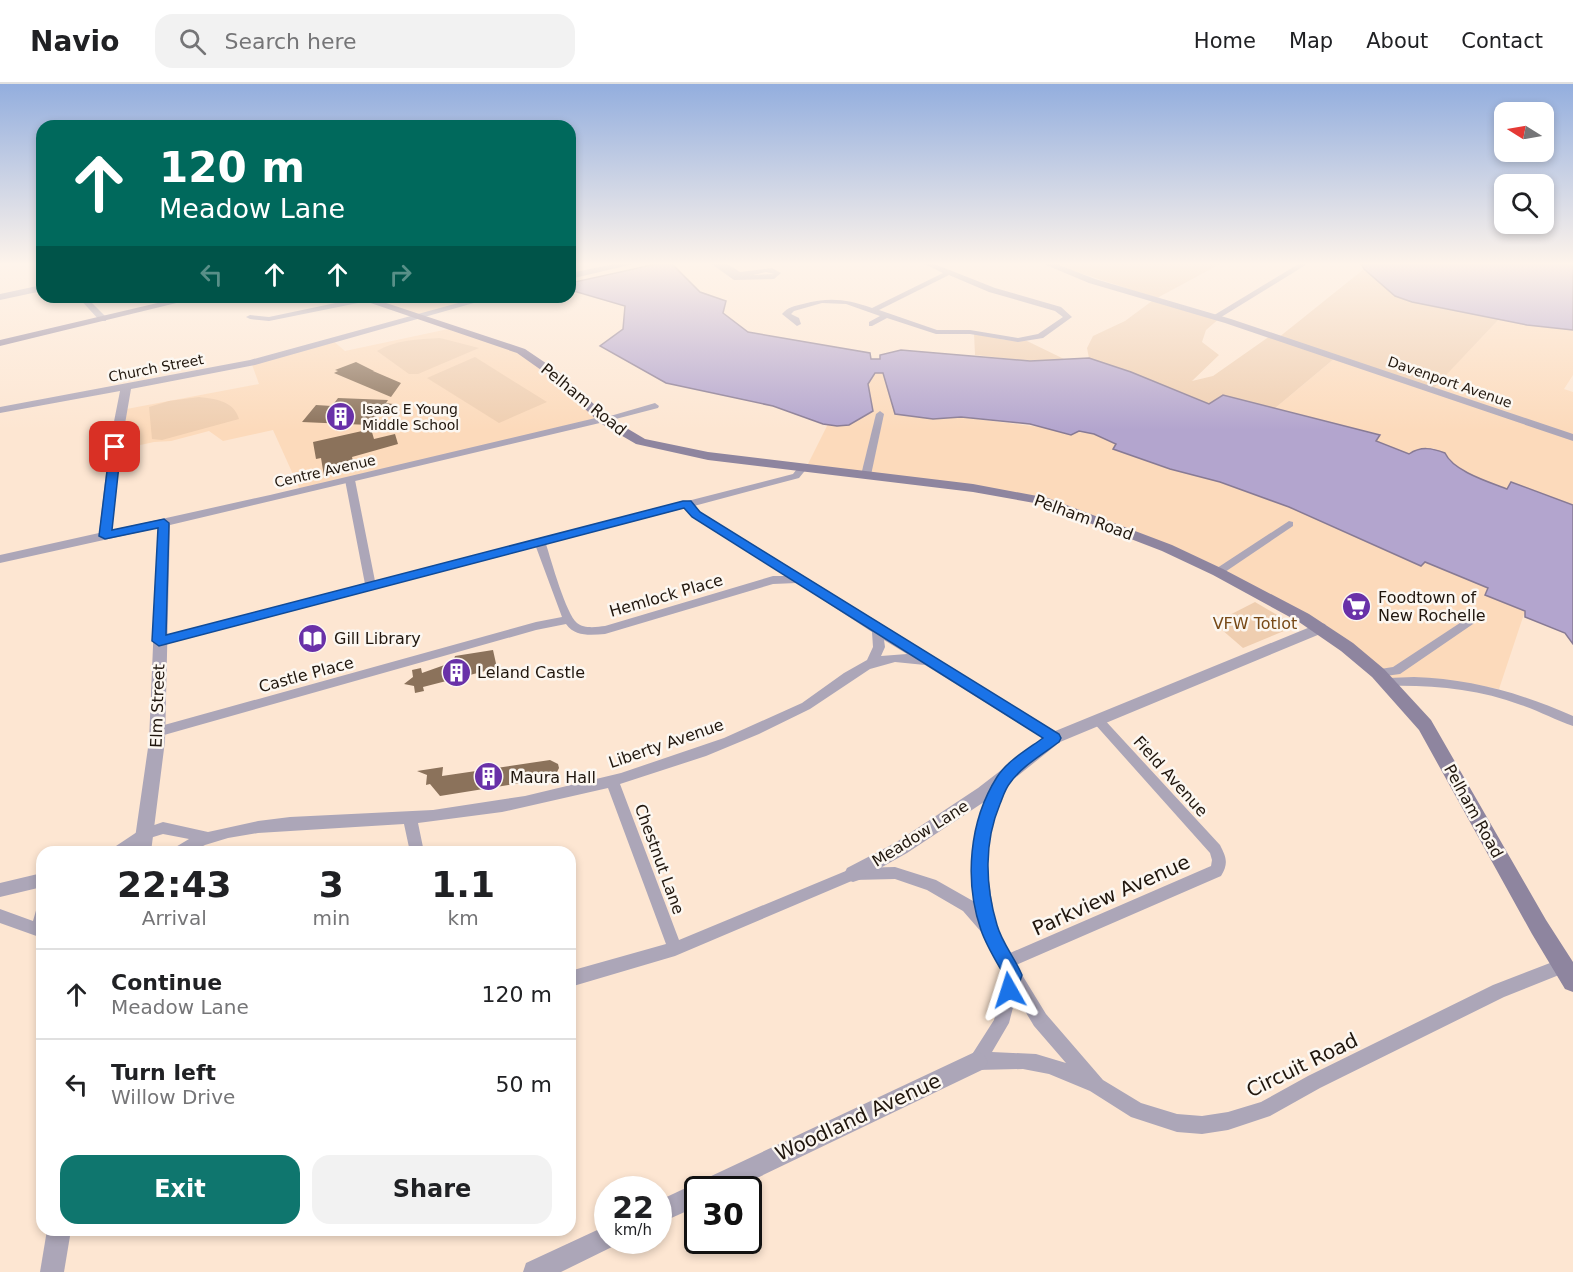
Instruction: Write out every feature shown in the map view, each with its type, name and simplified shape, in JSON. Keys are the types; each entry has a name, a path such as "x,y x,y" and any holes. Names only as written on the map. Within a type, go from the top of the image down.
{"main road":[{"name":"Pelham Road","path":"427,318 502,343 528,355 556,375 604,419 631,437 670,449 974,488 1043,501 1167,548 1218,572 1320,628 1383,677 1425,725 1568,974"},
{"path":"0,344 103,319"}],"street":[{"name":"Church Street","path":"0,410 252,363 410,318"},
{"path":"793,318 797,324"},
{"path":"872,324 881,318"},
{"path":"897,318 936,332 970,332 1018,340 1040,336 1067,318"},
{"name":"Davenport Avenue","path":"1220,318 1573,438"},
{"path":"105,536 115,447 126,388"},
{"name":"Centre Avenue","path":"0,559 350,480 655,406"},
{"path":"866,475 880,414"},
{"path":"159,641 796,476 803,467"},
{"path":"350,480 371,586"},
{"path":"687,504 696,514 877,630 1054,738"},
{"name":"Elm Street","path":"143,846 157,732 164,523"},
{"path":"1218,572 1289,524"},
{"path":"540,542 568,620"},
{"path":"762,582 769,569 769,561"},
{"name":"Hemlock Place","path":"568,620 579,629 591,632 605,630 762,582 799,580"},
{"name":"Castle Place","path":"157,732 536,626 568,620"},
{"path":"1383,677 1396,671 1469,621"},
{"name":"Meadow Lane","path":"576,978 675,949 853,873 901,848 1003,780 1028,757 1054,738 1320,628"},
{"path":"872,663 879,647 877,630"},
{"name":"Liberty Avenue","path":"190,846 206,837 253,827 410,818 473,811 612,781 704,752 768,724 807,705 872,663 898,657 928,661"},
{"path":"1383,677 1449,683 1503,692 1573,721"},
{"name":"Field Avenue","path":"1097,719 1215,849 1218,856"},
{"name":"Circuit Road","path":"989,930 979,862 985,821 1003,780"},
{"name":"Chestnut Lane","path":"612,781 675,949"},
{"path":"410,818 416,846"},
{"name":"Liberty Avenue","path":"127,846 145,834 163,828 206,837"},
{"name":"Parkview Avenue","path":"1010,968 1216,871 1220,866 1218,856"},
{"name":"Circuit Road","path":"853,873 896,873 931,885 968,906 989,930 1040,1020 1097,1086 1137,1111 1177,1123 1202,1125 1228,1121 1264,1110 1314,1082 1499,990 1568,974"},
{"path":"0,890 36,881"},
{"path":"0,916 36,929"},
{"path":"977,1062 1001,1023 1010,968"},
{"name":"Woodland Avenue","path":"736,1176 977,1062 1006,1059 1046,1063 1097,1086"},
{"path":"52,1272 58,1236"},
{"path":"535,1272 594,1245"}],"shaded area":[{"path":"624,318 730,318 748,332 870,353 871,359 880,359 880,355 901,350 1030,361 1089,358 1131,372 1209,404 1223,395 1380,435 1376,441 1409,454 1422,449 1440,451 1463,470 1482,479 1507,489 1511,482 1573,505 1573,644 1565,633 1525,617 1525,611 1485,595 1488,588 1425,562 1421,566 1289,507 1220,482 1170,469 1113,449 1116,444 1094,434 1079,431 1071,435 1030,424 961,417 933,419 895,414 883,373 875,373 868,384 873,411 849,425 823,424 773,406 666,383 600,346 623,329"},
{"path":"1494,318 1573,318 1573,330"},
{"path":"1499,319 1573,330 1573,375 1564,389 1573,392 1573,505 1511,482 1507,490 1468,474 1433,448 1409,454 1375,441 1379,434 1274,409 1335,358 1431,390"},
{"path":"453,328 527,355 606,418 301,492 273,430 223,441 209,431 171,441 154,442 113,451 116,411 259,384 251,362 332,340 345,351"},
{"path":"875,373 883,373 933,419 961,417 1094,434 1117,444 1114,449 1170,469 1220,482 1289,507 1421,566 1424,562 1489,588 1485,595 1525,611 1499,689 1454,682 1388,680 1352,648 1207,565 1046,500 807,466 828,424 849,425 873,411 868,384"}],"green space":[{"path":"1128,318 1219,318 1206,330 1202,342 1219,355 1192,381 1213,376 1270,336 1278,338 1302,318 1499,319 1431,391 1335,358 1274,409 1223,395 1209,404 1131,372 1089,358 1087,348 1093,336"},
{"path":"974,333 1005,340 1027,341 1064,359 1030,361 975,355"},
{"path":"440,338 479,348 418,374 409,374 377,351 399,342"},
{"path":"475,357 547,402 499,423 427,378"},
{"path":"199,397 218,400 229,405 237,413 239,419 162,440 152,439 149,407 169,401"},
{"name":"VFW Totlot","path":"1255,602 1296,626 1243,648 1214,623"}],"building":[{"path":"356,362 401,383 391,397 334,373 338,371 335,370"},
{"path":"338,398 388,400 386,403 393,404 387,412 380,411 369,425 302,422 316,405 332,406"},
{"path":"371,429 374,439 395,434 398,444 352,457 355,469 324,476 321,458 316,459 313,442"},
{"name":"Leland Castle","path":"493,650 497,668 423,687 424,691 415,693 414,686 404,684 413,677 412,670 421,668 422,673 453,662 455,656"},
{"name":"Maura Hall","path":"550,760 558,764 559,768 552,778 440,796 430,784 426,785 427,775 417,771 443,767 442,776"}],"place":[{"name":"Isaac E Young Middle School","path":"341,417"},
{"name":"Foodtown of New Rochelle","path":"1357,606"},
{"name":"Gill Library","path":"313,638"},
{"name":"Leland Castle","path":"456,672"},
{"name":"Maura Hall","path":"489,777"}],"route":[{"path":"115,447 105,536 164,523 159,641 687,504 696,514 782,570 1054,738 1028,757 1003,780 985,821 981,839 979,862 984,907 989,930 1013,975 1009,990"}]}
